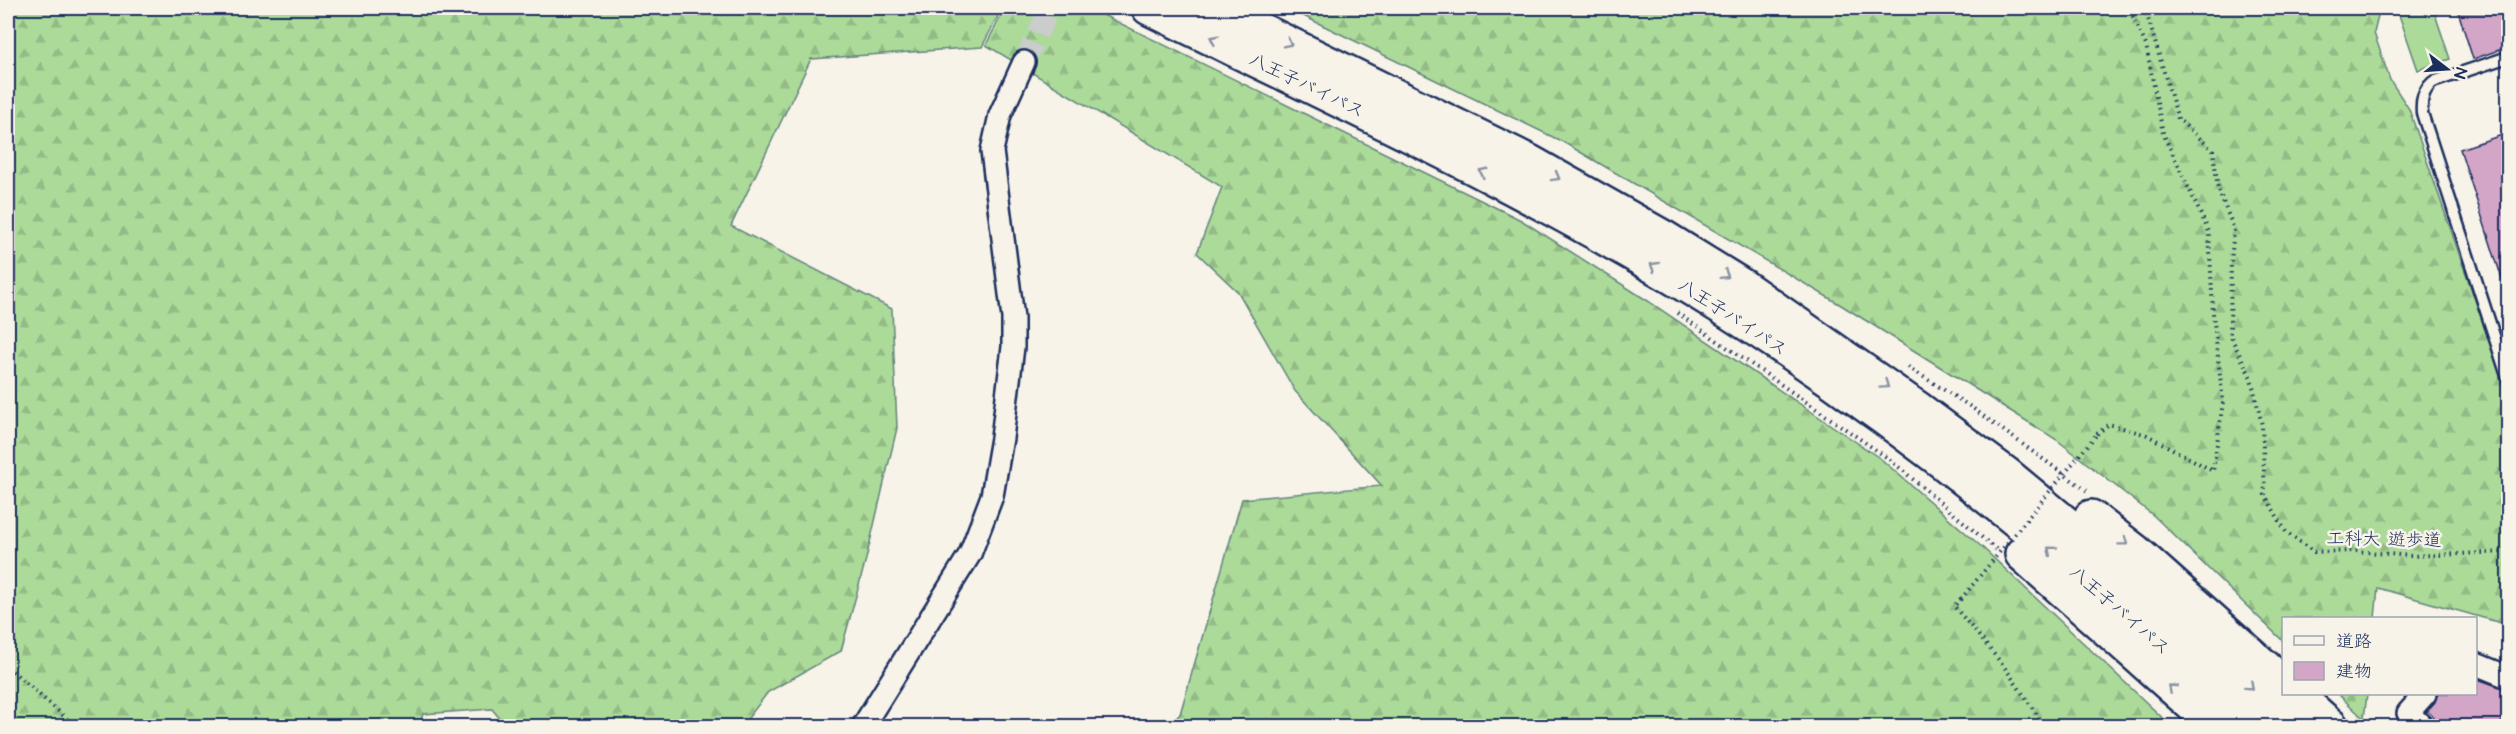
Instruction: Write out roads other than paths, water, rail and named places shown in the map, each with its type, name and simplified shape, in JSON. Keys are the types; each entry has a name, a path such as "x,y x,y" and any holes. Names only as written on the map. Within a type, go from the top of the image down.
{"highway":[{"name":"八王子バイパス","path":"1216,8 1530,162 1664,237 1808,329 1917,408 2065,522 2296,726"},
{"name":"八王子バイパス","path":"1143,13 1516,189 1649,263 1791,354 1947,466 2040,540 2252,726"},
{"path":"1791,354 1890,444 1958,497 2216,726"},
{"path":"1917,408 2010,460 2074,504 2135,551 2282,683"},
{"path":"2297,695 2331,726"}],"street":[{"path":"863,726 970,554 993,496 1002,438 1013,318 992,152 1000,115 1024,62"},
{"path":"2477,665 2508,677"},
{"path":"2422,726 2408,713 2423,695"}],"lane":[{"path":"2508,57 2433,82 2425,89 2421,101 2422,113 2508,379"}],"tunnel":[{"path":"1024,62 1050,8"}]}
